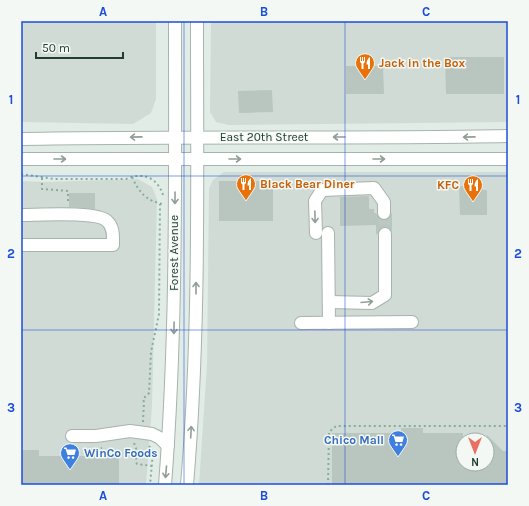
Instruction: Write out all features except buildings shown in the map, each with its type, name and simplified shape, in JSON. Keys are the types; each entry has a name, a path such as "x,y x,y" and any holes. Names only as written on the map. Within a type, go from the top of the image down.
{"street":[{"name":"Forest Avenue","path":"165,485 174,321 175,21"},
{"name":"Forest Avenue","path":"187,485 192,415 195,332 196,21"},
{"name":"East 20th Street","path":"21,139 175,137 421,138 508,136"},
{"path":"406,138 406,159"},
{"path":"421,138 422,159"},
{"name":"East 20th Street","path":"21,159 508,159"},
{"path":"316,233 315,201 322,190 374,188 384,202 384,213"},
{"path":"21,215 93,215 103,217 109,222 112,229 113,245 21,245"},
{"path":"328,233 329,323"},
{"path":"329,302 372,303 385,295 385,234"},
{"path":"301,323 412,322"},
{"path":"72,436 96,436 130,431 152,434 160,438 168,446"}],"path":[{"path":"21,174 42,178 60,179 126,179 132,176 140,175 150,178 157,184 163,197"},
{"path":"132,176 136,186 143,195 151,201 160,204 163,203 163,208"},
{"path":"42,178 42,188 68,191 68,215"},
{"path":"144,402 143,399 149,393 151,352 159,319 160,204"},
{"path":"328,485 329,432 336,426 508,426"},
{"path":"132,441 135,445 137,464 152,466"},
{"path":"146,443 153,452 150,485"},
{"path":"91,450 102,448 103,446"}],"shaded area":[{"path":"21,21 156,21 156,99 151,113 133,124 21,122"},
{"path":"211,21 508,21 508,122 228,125 216,122 210,112"},
{"path":"224,172 508,172 508,485 199,485 207,364 209,189 213,180"},
{"path":"138,179 152,187 157,199 152,406 146,485 21,485 21,181 44,182"}],"tunnel":[{"path":"384,213 385,234"}],"place":[{"name":"Jack in the Box","path":"365,80"},
{"name":"Black Bear Diner","path":"246,201"},
{"name":"KFC","path":"473,202"},
{"name":"Chico Mall","path":"398,457"},
{"name":"WinCo Foods","path":"70,470"}]}
